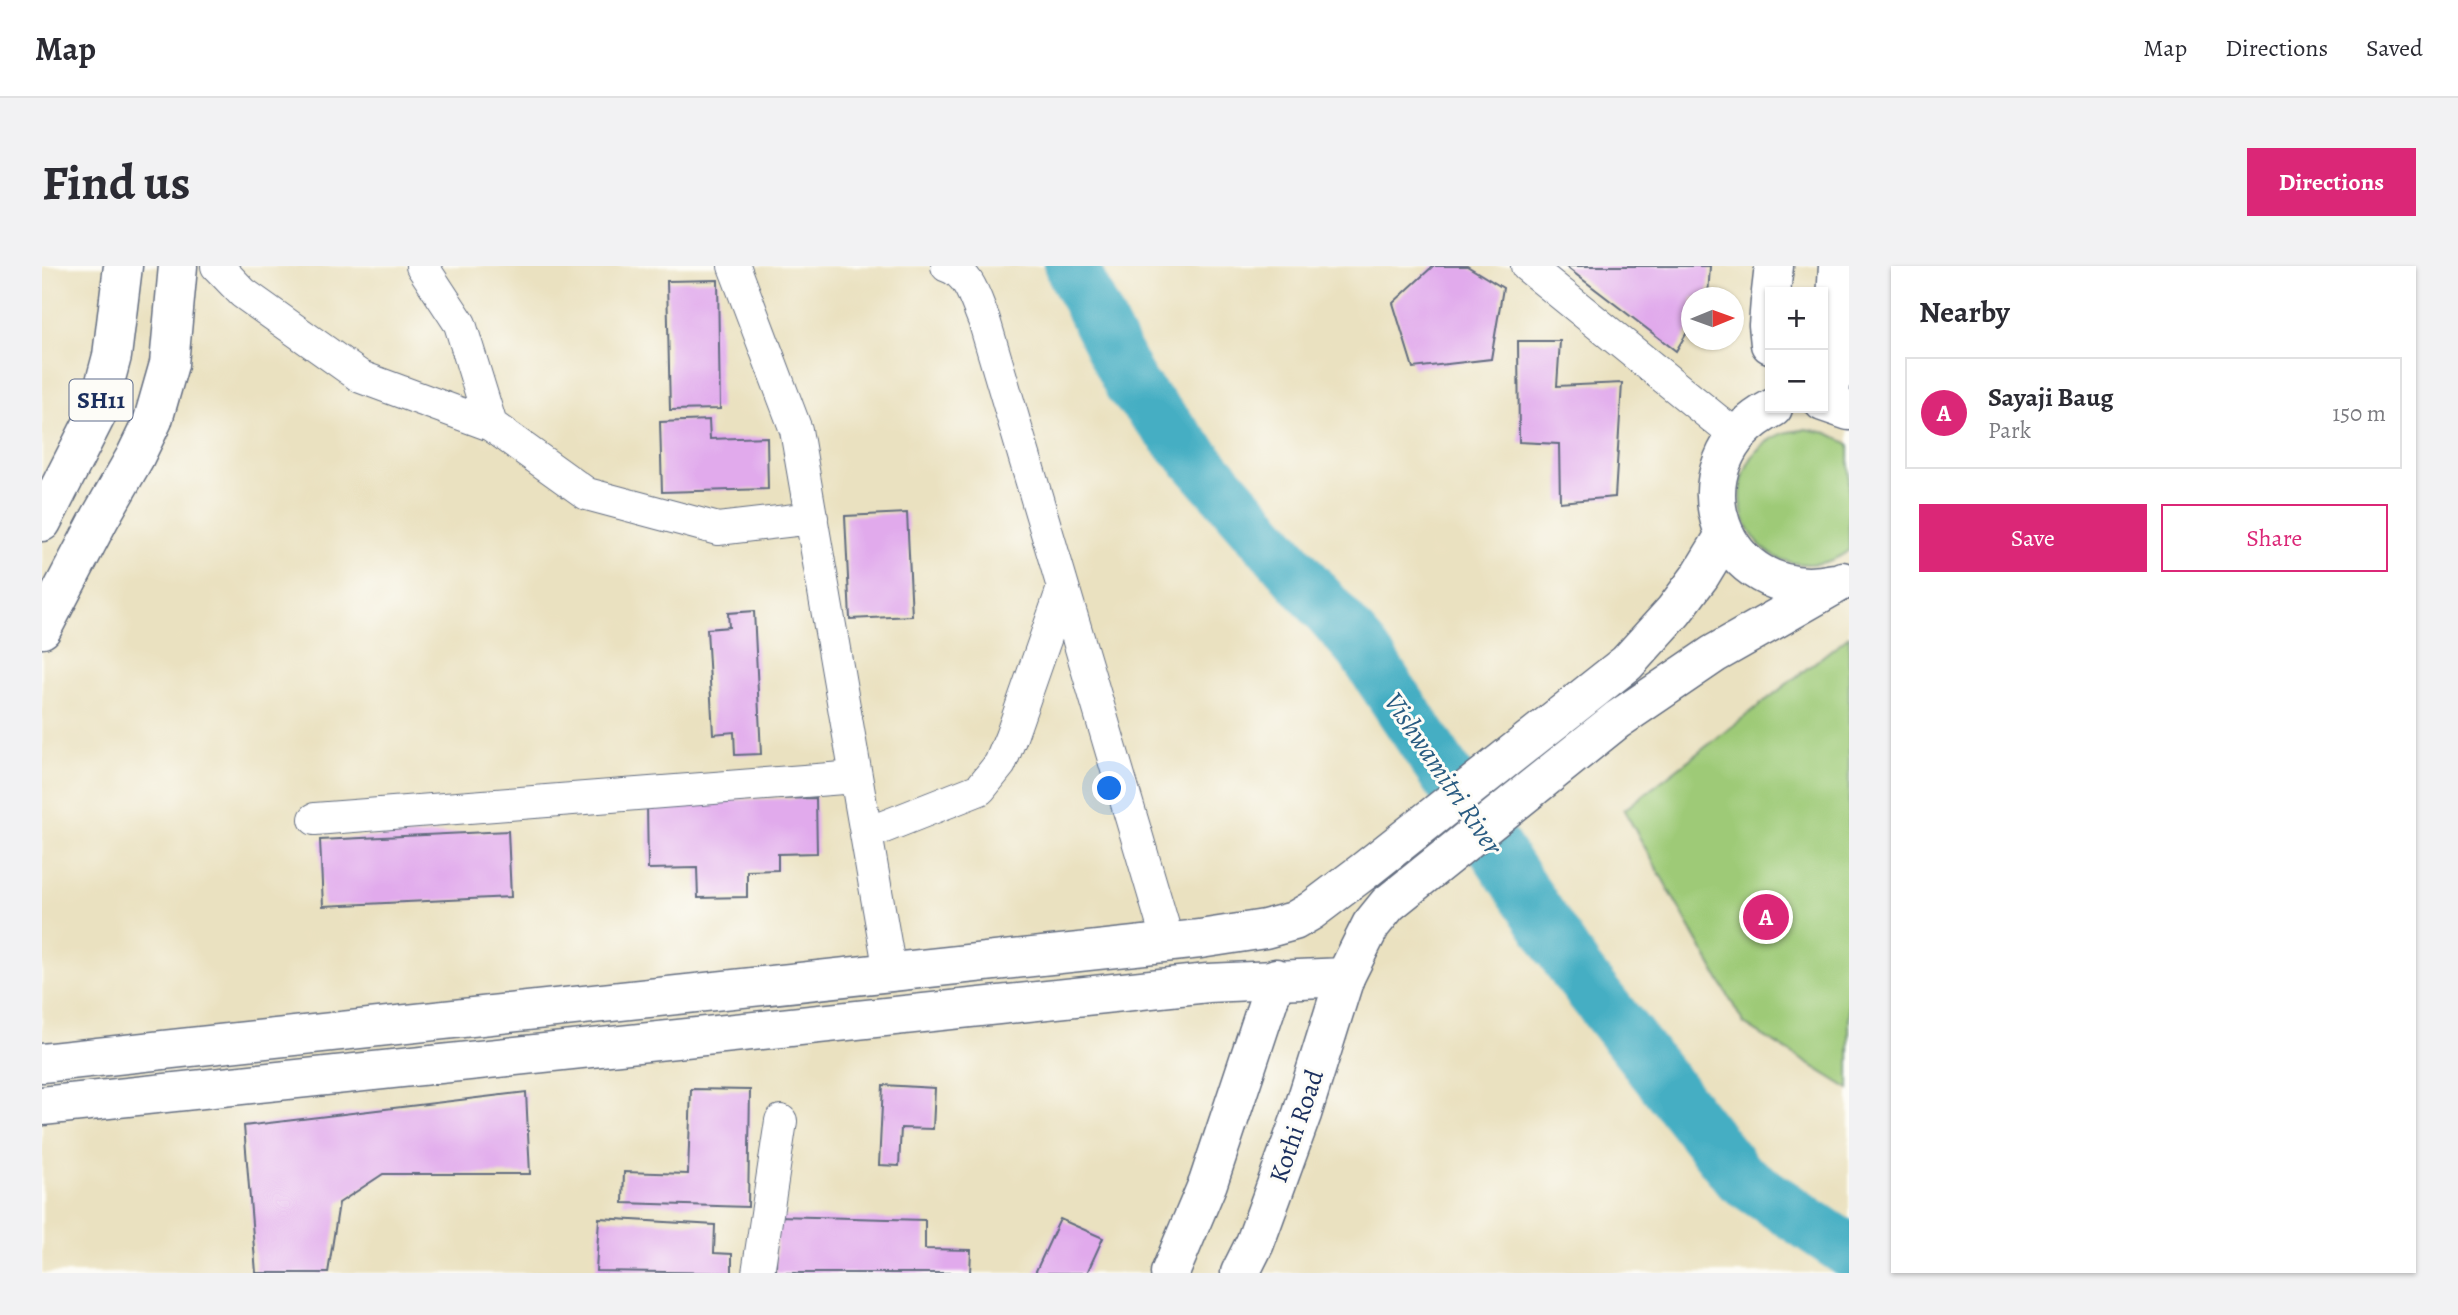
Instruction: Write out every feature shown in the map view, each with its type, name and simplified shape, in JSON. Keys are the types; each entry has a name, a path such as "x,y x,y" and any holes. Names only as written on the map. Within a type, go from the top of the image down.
{"main road":[{"name":"SH11","path":"42,522 96,416 112,356 123,266"},
{"path":"42,629 153,420 169,363 178,266"},
{"path":"1771,287 1773,266"},
{"path":"1834,405 1838,266"},
{"path":"1765,412 1755,417 1735,435 1722,458 1716,484 1716,510 1725,535 1740,558 1762,575 1787,585 1815,587 1845,579"},
{"path":"1170,1273 1208,1183 1294,921 1364,872 1627,663 1674,611 1725,535"},
{"path":"42,1063 1168,942 1265,929 1294,921 1380,914 1617,720 1714,654 1845,579"},
{"name":"Kothi Road","path":"1240,1273 1255,1243 1302,1114 1345,977 1380,914"},
{"path":"42,1106 1208,982 1345,977"}],"street":[{"path":"217,266 243,293 361,377 491,425 587,495 718,529 813,518"},
{"path":"422,266 460,324 491,425"},
{"path":"734,266 796,430 890,972"},
{"path":"947,266 958,270 971,288 984,320 1168,942"},
{"path":"1527,266 1735,435"},
{"path":"866,834 980,789 1000,764 1063,588"},
{"path":"315,819 856,777"},
{"path":"758,1273 781,1121"}],"green space":[{"path":"1806,429 1828,433 1849,444 1849,550 1840,556 1815,564 1784,560 1764,548 1750,530 1742,509 1741,486 1748,464 1762,446 1784,433"},
{"path":"1849,636 1849,1089 1744,1024 1624,810"}],"building":[{"path":"1433,266 1467,266 1503,288 1491,359 1413,368 1393,303"},
{"path":"1565,266 1710,266 1709,287 1681,287 1681,343 1676,351"},
{"path":"718,280 720,409 670,410 667,281"},
{"path":"1518,341 1560,341 1557,386 1622,383 1615,497 1560,502 1559,444 1519,442"},
{"path":"709,420 710,439 767,437 768,489 662,492 660,422"},
{"path":"907,513 912,616 850,619 845,516"},
{"path":"754,611 761,754 735,755 734,732 713,734 707,629 729,627 728,613"},
{"path":"816,798 817,853 778,854 778,870 747,871 747,897 698,898 697,868 648,869 647,802"},
{"path":"508,831 511,897 323,906 320,840"},
{"path":"883,1085 935,1088 933,1129 901,1128 899,1166 879,1165"},
{"path":"691,1089 750,1090 748,1207 623,1203 624,1172 688,1174"},
{"path":"526,1092 530,1174 383,1174 339,1203 328,1273 256,1273 244,1126"},
{"path":"777,1216 925,1220 925,1249 971,1250 970,1273 776,1273"},
{"path":"599,1218 715,1225 714,1253 732,1254 732,1273 596,1271"},
{"path":"1060,1219 1103,1238 1087,1273 1035,1273"}],"waterway":[{"name":"Vishwamitri River","path":"1071,266 1131,385 1363,650 1576,971 1739,1177 1849,1251"}],"place":[{"name":"Sayaji Baug","path":"1766,917"}]}
